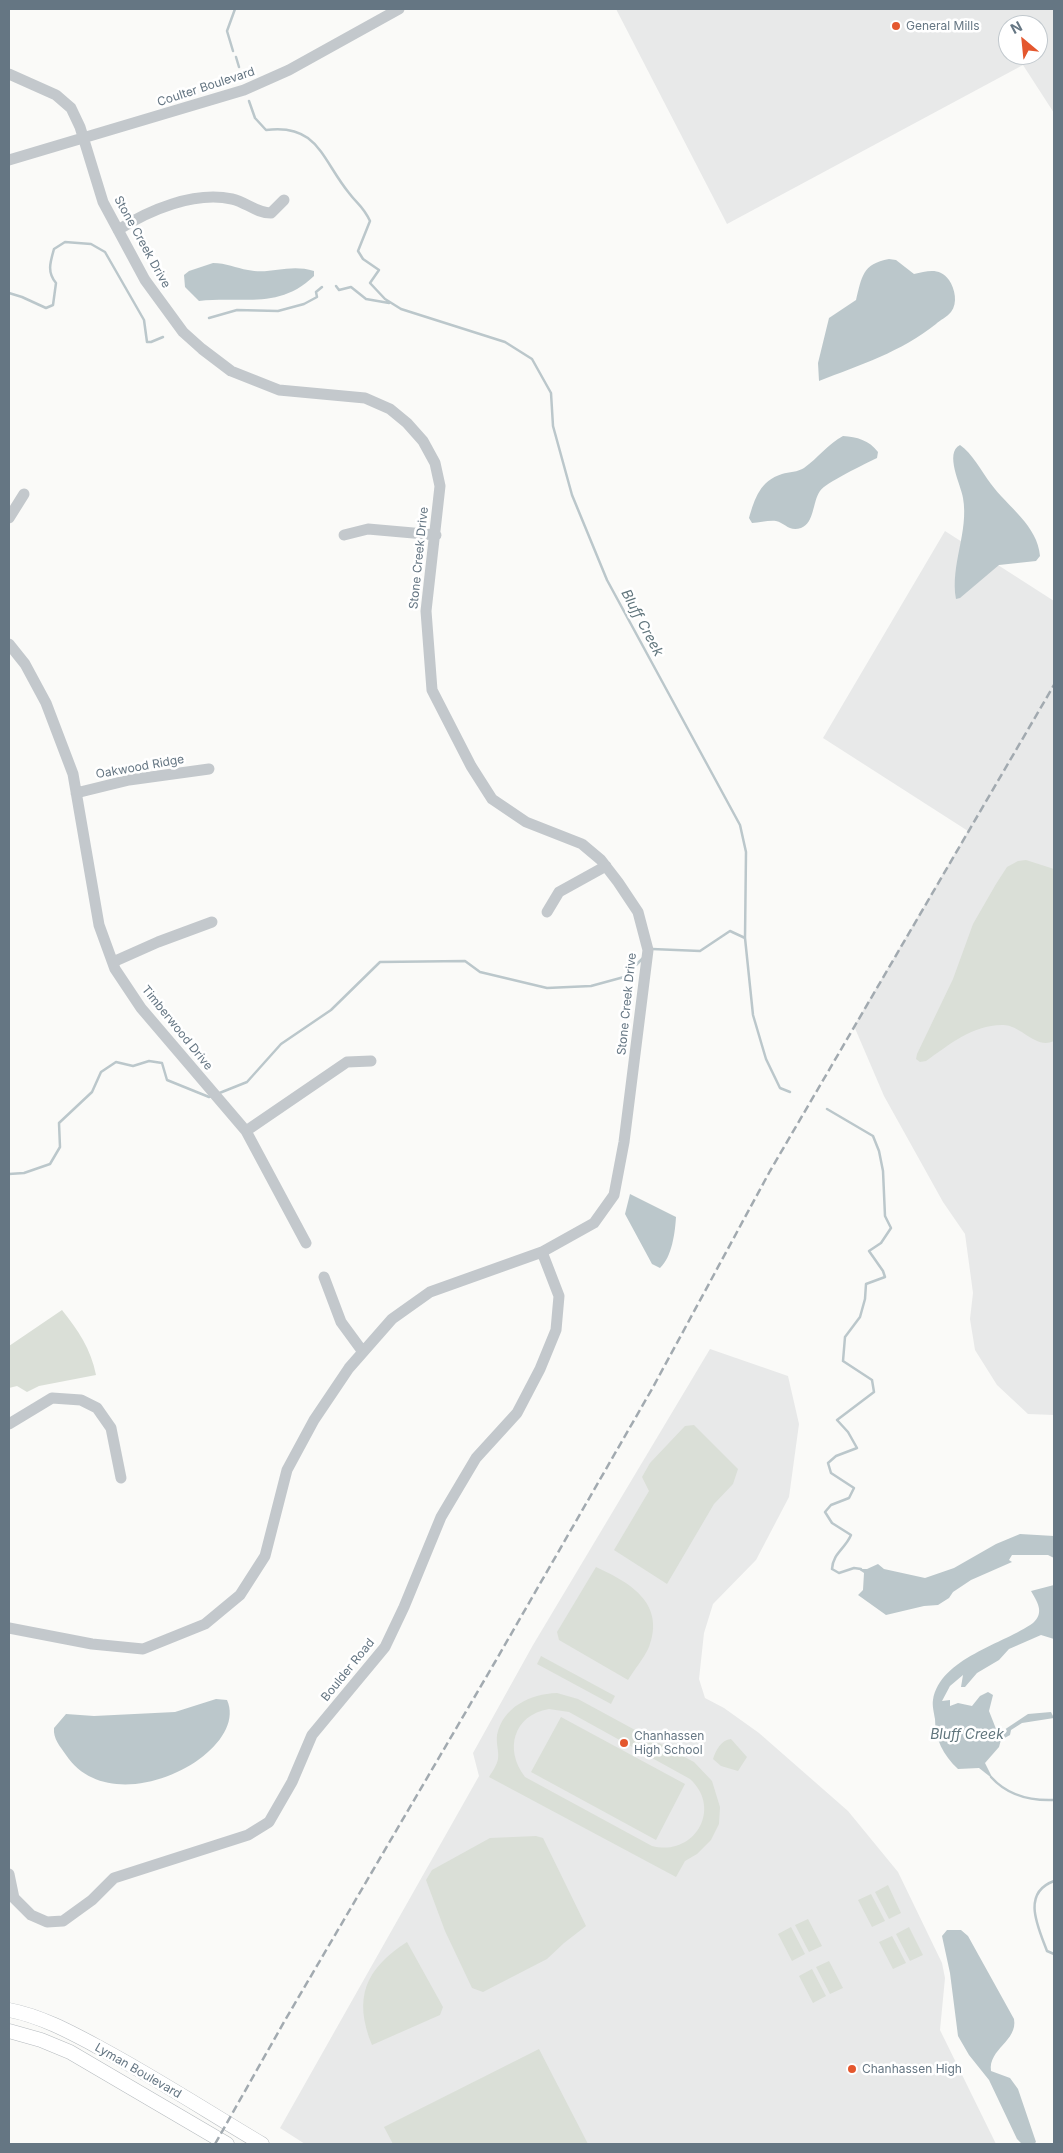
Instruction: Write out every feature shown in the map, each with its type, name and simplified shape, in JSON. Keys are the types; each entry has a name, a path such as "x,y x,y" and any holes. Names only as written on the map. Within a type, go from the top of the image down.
{"main road":[{"name":"Lyman Boulevard","path":"9,2010 23,2013 74,2034 131,2065 262,2144"},
{"name":"Lyman Boulevard","path":"9,2031 41,2040 70,2052 227,2144"}],"street":[{"name":"Coulter Boulevard","path":"9,160 205,103 262,83 306,61 398,9"},
{"name":"Stone Creek Drive","path":"9,74 62,100 75,115 84,139 96,184 118,230 145,280 183,332 231,371 279,390 365,398 390,409 407,423 423,441 435,463 440,486 426,611 432,690 471,766 492,799 526,822 582,844 606,866 638,912 648,950 624,1142 614,1195 594,1223 542,1252 430,1292 392,1319 349,1368 314,1420 287,1470 265,1556 240,1595 205,1624 144,1649 92,1644 9,1627"},
{"path":"118,230 163,207 199,199 221,196 238,200 263,213 271,213 284,200"},
{"path":"9,518 24,494"},
{"path":"344,535 368,529 436,535"},
{"name":"Timberwood Drive","path":"9,644 26,664 46,704 73,774 99,925 113,962 141,1008 246,1131 306,1243"},
{"name":"Oakwood Ridge","path":"76,793 129,780 208,769"},
{"path":"547,912 559,892 606,866"},
{"path":"113,962 158,942 212,922"},
{"path":"246,1131 347,1062 370,1061"},
{"name":"Boulder Road","path":"9,1874 14,1898 31,1915 46,1922 63,1921 92,1900 114,1878 248,1835 269,1822 292,1782 312,1735 385,1647 404,1608 441,1517 476,1458 517,1413 540,1369 556,1330 558,1296 542,1252"},
{"path":"324,1277 341,1322 363,1352"},
{"path":"9,1424 52,1398 81,1400 97,1408 111,1428 121,1478"}],"shaded area":[{"path":"616,9 1054,9 1054,113 1023,65 727,224"},
{"path":"945,531 1054,601 1054,1415 1028,1414 997,1385 975,1350 970,1319 973,1293 965,1234 943,1202 884,1096 854,1026 968,831 823,738"},
{"path":"1026,860 1054,869 1054,1041 1047,1043 1034,1040 1009,1026 991,1026 981,1028 961,1037 926,1061 920,1062 916,1059 917,1054 953,979 973,924 1007,867 1018,861"},
{"path":"62,1310 83,1340 91,1357 96,1375 39,1386 27,1392 17,1386 9,1388 9,1346"},
{"name":"Chanhassen High School","path":"710,1349 788,1376 799,1424 789,1497 756,1560 713,1604 704,1633 699,1679 705,1698 724,1708 759,1733 848,1811 898,1872 942,1963 945,1978 940,2030 996,2144 305,2144 280,2128 479,1776 473,1753 533,1645"},
{"path":"694,1425 738,1469 733,1484 714,1504 667,1584 614,1550 649,1491 642,1477 650,1463 685,1426"},
{"path":"596,1567 632,1587 648,1606 653,1618 653,1632 649,1647 628,1680 559,1640 557,1632"},
{"path":"541,1656 615,1696 611,1704 537,1664"},
{"path":"557,1693 578,1699 694,1762 712,1781 720,1807 719,1824 711,1840 697,1854 685,1861 676,1877 489,1777 497,1761 497,1735 505,1717 519,1704 528,1699","holes":["549,1709 569,1712 690,1779 700,1791 704,1804 704,1816 699,1828 691,1838 667,1848 652,1846 525,1777 515,1756 514,1745 520,1726 527,1718"]},
{"path":"561,1717 685,1784 656,1840 531,1772"},
{"path":"731,1739 747,1757 738,1771 721,1766 713,1759 722,1743"},
{"path":"536,1836 543,1838 586,1926 547,1959 483,1992 472,1988 445,1931 426,1880 432,1870 490,1838"},
{"path":"888,1885 901,1913 889,1919 875,1892"},
{"path":"871,1894 885,1921 872,1927 858,1900"},
{"path":"808,1919 822,1946 809,1952 795,1925"},
{"path":"791,1927 805,1954 792,1961 778,1934"},
{"path":"909,1927 923,1955 910,1961 896,1934"},
{"path":"892,1936 906,1963 893,1969 879,1942"},
{"path":"407,1942 443,2007 440,2015 372,2045 366,2028 364,2013 364,1999 367,1986 372,1974 381,1963"},
{"path":"829,1961 843,1988 830,1994 816,1967"},
{"path":"812,1969 826,1996 813,2003 799,1976"},
{"path":"539,2049 588,2144 393,2144 384,2127"}],"water":[{"path":"896,260 914,274 933,271 942,273 949,280 954,292 955,300 951,312 923,334 894,350 819,381 818,363 829,318 856,300 862,278 868,268 880,261"},
{"path":"213,263 256,271 288,268 305,269 314,271 314,276 301,287 274,298 199,301 185,287 184,275 189,271"},
{"path":"843,436 858,438 867,442 878,452 877,458 823,488 817,496 809,521 801,528 793,529 776,521 752,523 749,518 756,497 768,481 782,474 804,468"},
{"path":"960,445 969,453 991,484 1028,526 1038,545 1040,556 1036,561 999,565 960,598 956,599 955,574 964,523 964,511 963,498 953,462 953,455 955,449"},
{"path":"630,1194 676,1217 674,1237 670,1251 660,1268 652,1264 625,1214"},
{"path":"1020,1534 1054,1536 1054,1558 1048,1555 1012,1555 1009,1560 1012,1562 971,1580 938,1605 924,1606 886,1615 858,1595 863,1590 864,1573 858,1569 867,1569 878,1564 884,1569 925,1578 954,1568 996,1544"},
{"name":"Bluff Creek","path":"1054,1585 1054,1639 1041,1635 1009,1649 999,1660 977,1673 965,1687 961,1687 963,1675 950,1686 942,1701 950,1700 950,1706 958,1703 972,1706 980,1696 988,1692 993,1695 989,1711 998,1734 1028,1714 1051,1712 1054,1718 1022,1723 1011,1730 1010,1735 1001,1740 999,1747 985,1763 993,1779 979,1768 958,1769 944,1752 936,1733 933,1700 938,1685 960,1663 1033,1623 1039,1615 1039,1607 1031,1591"},
{"path":"216,1699 227,1700 229,1720 219,1741 199,1759 173,1774 144,1783 114,1784 87,1775 66,1755 55,1736 54,1728 66,1714 94,1716 175,1712"},
{"path":"947,1930 961,1930 968,1936 1014,2019 1012,2033 994,2057 991,2063 991,2071 1010,2078 1018,2089 1036,2142 1034,2144 1022,2144 1017,2139 989,2080 969,2055 958,2036 950,1973 942,1936"}],"waterway":[{"path":"233,51 227,31 235,9"},
{"path":"236,57 239,67"},
{"name":"Bluff Creek","path":"249,101 255,118 266,130 283,129 297,132 317,146 340,181 365,212 370,221 358,251 363,259 379,270 370,283 385,299 401,309 505,342 532,359 551,393 553,426 572,495 607,580 740,825 746,852 745,938 753,1015 766,1059 780,1088 790,1092"},
{"name":"Bluff Creek","path":"9,293 46,308 53,305 56,283 51,275 50,267 54,249 65,242 91,244 105,252 144,320 147,342 163,337"},
{"name":"Bluff Creek","path":"336,286 339,290 351,287 366,299 389,303"},
{"name":"Bluff Creek","path":"209,318 237,310 278,311 304,304 317,297 316,292 322,287"},
{"path":"652,949 700,951 730,931 745,938"},
{"path":"217,1094 247,1082 281,1044 331,1010 380,962 465,961 480,972 547,988 591,986 624,977 643,958"},
{"path":"9,1174 24,1173 50,1164 60,1147 59,1123 92,1092 101,1072 116,1062 133,1066 149,1061 162,1063 167,1080 209,1097 212,1096"},
{"name":"Bluff Creek","path":"827,1109 873,1136 879,1151 883,1171 885,1216 891,1228 881,1243 869,1251 885,1277 866,1284 865,1299 860,1317 845,1337 843,1361 872,1380 874,1392 837,1420 848,1432 857,1448 836,1456 828,1463 831,1473 854,1488 849,1498 831,1505 825,1512 832,1523 851,1535 837,1555 832,1569 839,1573 854,1568 861,1569"},
{"name":"Bluff Creek","path":"991,1777 1005,1789 1020,1796 1036,1800 1054,1800"},
{"name":"Bluff Creek","path":"1054,1881 1044,1886 1035,1902 1040,1932 1047,1951 1054,1954"}],"railway":[{"path":"215,2144 652,1389 770,1171 1054,685"}],"place":[{"name":"General Mills","path":"896,26"},
{"name":"Chanhassen High School","path":"624,1743"},
{"name":"Chanhassen High","path":"852,2069"}]}
